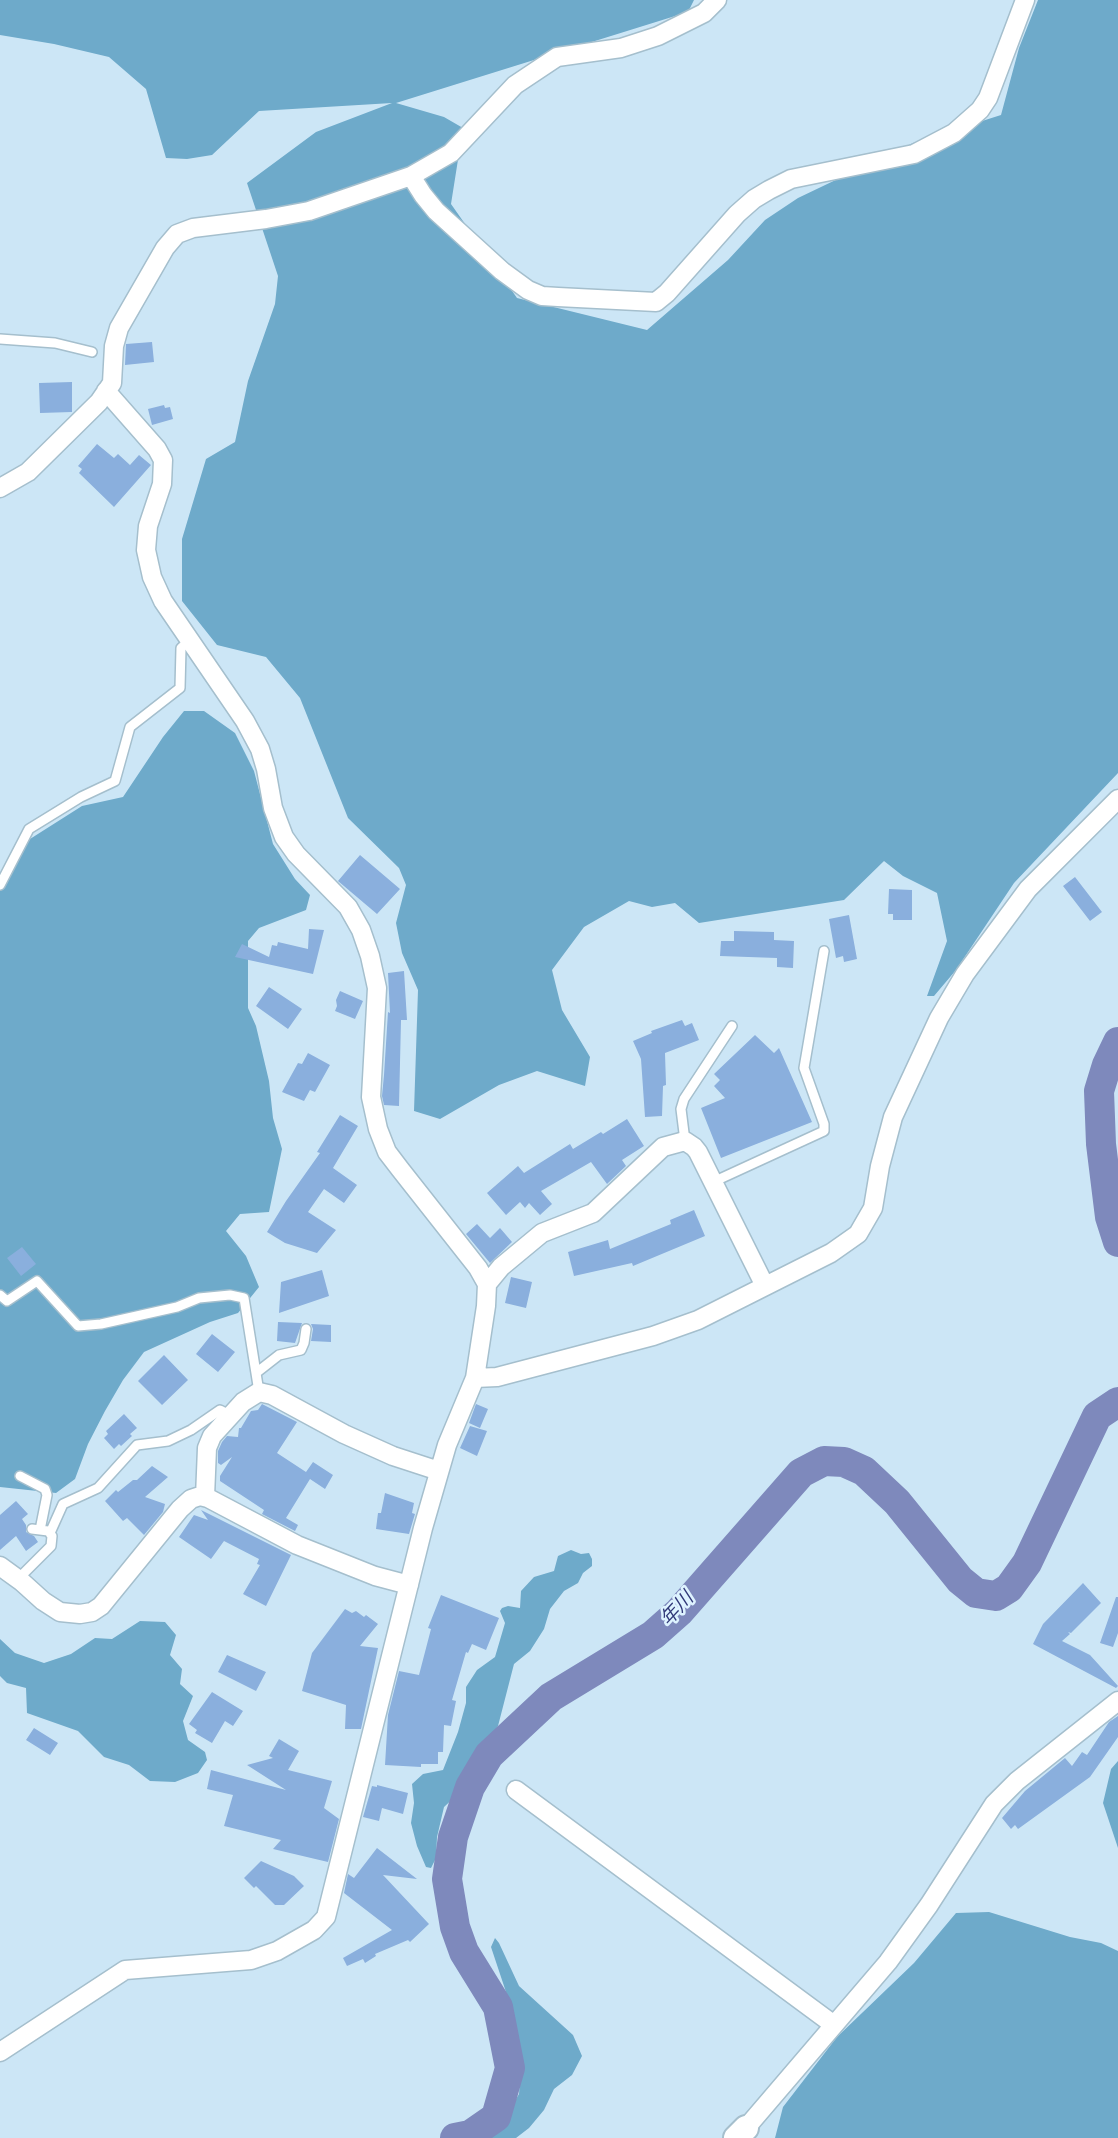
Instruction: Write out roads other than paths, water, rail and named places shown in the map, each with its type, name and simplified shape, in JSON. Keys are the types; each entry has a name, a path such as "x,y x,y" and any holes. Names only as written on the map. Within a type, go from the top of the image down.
{"street":[{"path":"0,488 28,472 99,402 113,380 114,346 119,328 177,234 193,228 309,211 411,176 451,153 515,85 550,62 571,55 621,48 658,36 704,13 717,0"},
{"path":"411,176 436,211 502,271 528,290 550,297 656,302 737,214 769,190 791,179 914,154 954,134 980,110 988,98 1025,0"},
{"path":"106,391 157,449 163,460 162,484 148,526 146,550 152,577 163,601 245,721 260,749 276,821 284,837 296,854 348,907 361,930 377,988 371,1097 378,1129 387,1152 478,1268 487,1284"},
{"path":"475,1378 497,1377 653,1336 698,1320 831,1253 858,1234 873,1208 880,1166 893,1117 939,1018 965,974 1028,890 1118,799"},
{"path":"0,2052 125,1970 251,1959 277,1951 314,1930 326,1917 439,1471 475,1378 487,1284 501,1267 542,1233 593,1213 663,1147 685,1141 694,1147 765,1286"},
{"path":"205,1497 207,1448 212,1436 230,1415 259,1392 272,1395 344,1434 393,1456 439,1471"},
{"path":"0,1566 60,1612 92,1612 100,1606 180,1509 191,1499 200,1496 297,1545 375,1576 409,1585"},
{"path":"741,2133 888,1962 994,1804 1017,1781 1118,1702"},
{"path":"516,1790 834,2025"}],"lane":[{"path":"0,339 55,343 92,352"},
{"path":"0,885 29,829 81,797 115,781 130,727 180,688 181,648 190,639"},
{"path":"713,1182 824,1131 824,1124 804,1068 824,951"},
{"path":"685,1141 681,1109 684,1099 732,1026"},
{"path":"0,1295 7,1301 37,1281 78,1326 102,1324 165,1310 199,1298 230,1294 244,1298 259,1392"},
{"path":"256,1373 279,1355 301,1350 306,1329"},
{"path":"41,1530 63,1504 98,1488 137,1445 167,1440 191,1430 220,1410 230,1415"},
{"path":"20,1476 45,1489 47,1495 41,1530"},
{"path":"18,1579 48,1552 51,1546 52,1536 41,1530"}],"waterway":[{"name":"年川","path":"1118,1042 1099,1091 1101,1144 1110,1217 1118,1242"},
{"name":"年川","path":"455,2138 470,2135 496,2117 510,2068 498,2007 464,1952 455,1927 447,1879 453,1837 470,1787 489,1755 551,1697 653,1635 679,1612 801,1473 824,1461 844,1462 864,1471 897,1502 960,1580 976,1593 996,1596 1009,1588 1027,1563 1097,1416 1118,1402"}]}
